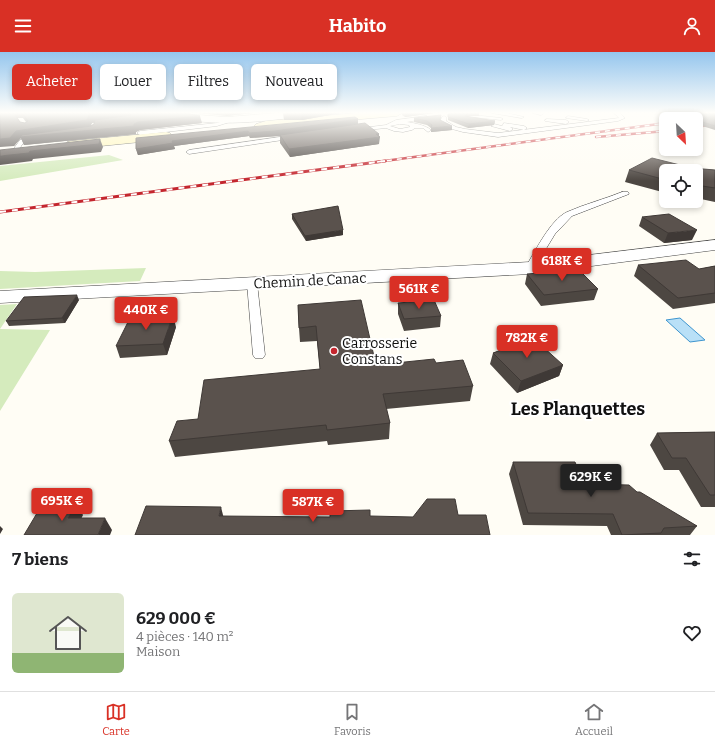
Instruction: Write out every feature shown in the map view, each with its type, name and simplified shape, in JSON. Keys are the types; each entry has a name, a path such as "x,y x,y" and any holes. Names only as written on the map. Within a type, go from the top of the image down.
{"main road":[{"path":"58,146 164,136"},
{"path":"2,152 15,151 42,142"}],"street":[{"name":"Chemin de Canac","path":"0,297 530,268 715,246"}],"lane":[{"path":"189,152 300,136"},
{"path":"472,138 493,139 497,136"},
{"path":"530,268 554,227 561,220 569,214 625,194"},
{"path":"252,283 259,355"}],"green space":[{"path":"109,155 123,160 0,181 0,166"},
{"path":"146,268 140,281 0,289 0,271 35,272"},
{"path":"17,304 0,329 0,305"},
{"path":"0,329 50,330 0,411"}],"water":[{"path":"680,318 705,340 690,342 666,320"}],"building":[{"path":"0,136 12,136 10,138 0,139"},
{"path":"162,136 213,136 172,141 173,143 136,149 136,138"},
{"path":"280,136 378,136 380,137 289,149"},
{"path":"100,139 99,144 30,151 29,153 0,156 0,150"},
{"path":"652,158 676,164 659,164 659,178 629,170"},
{"path":"703,169 715,170 715,188 703,186"},
{"path":"338,206 343,230 305,236 292,214"},
{"path":"669,214 697,230 668,233 642,217"},
{"path":"686,260 699,269 715,266 715,293 678,298 638,265"},
{"path":"570,267 578,269 598,289 544,295 527,274 564,271"},
{"path":"77,295 62,318 6,321 24,297"},
{"path":"361,300 376,365 434,359 436,363 463,360 473,386 383,394 390,423 327,430 326,425 169,441 177,421 198,419 204,380 320,369 316,326 299,328 298,305"},
{"path":"434,300 441,316 404,319 398,303"},
{"path":"173,315 163,344 116,346 130,318"},
{"path":"531,336 563,365 521,381 493,353 515,345 513,342"},
{"path":"715,432 715,495 710,495 686,458 672,458 657,433"},
{"path":"513,462 575,462 584,484 629,485 637,492 640,492 697,526 664,528 661,533 622,535 613,514 528,513"},
{"path":"427,499 455,499 458,515 486,515 490,535 135,535 146,506 221,507 219,516 330,517 330,511 370,510 370,516 413,517"},
{"path":"43,503 76,503 68,518 105,518 98,535 24,535"}],"railway":[{"path":"377,162 573,136"},
{"path":"596,137 613,136"},
{"path":"0,212 385,161"}],"place":[{"name":"Carrosserie Constans","path":"334,351"}],"district":[{"name":"Les Planquettes","path":"578,409"}]}
